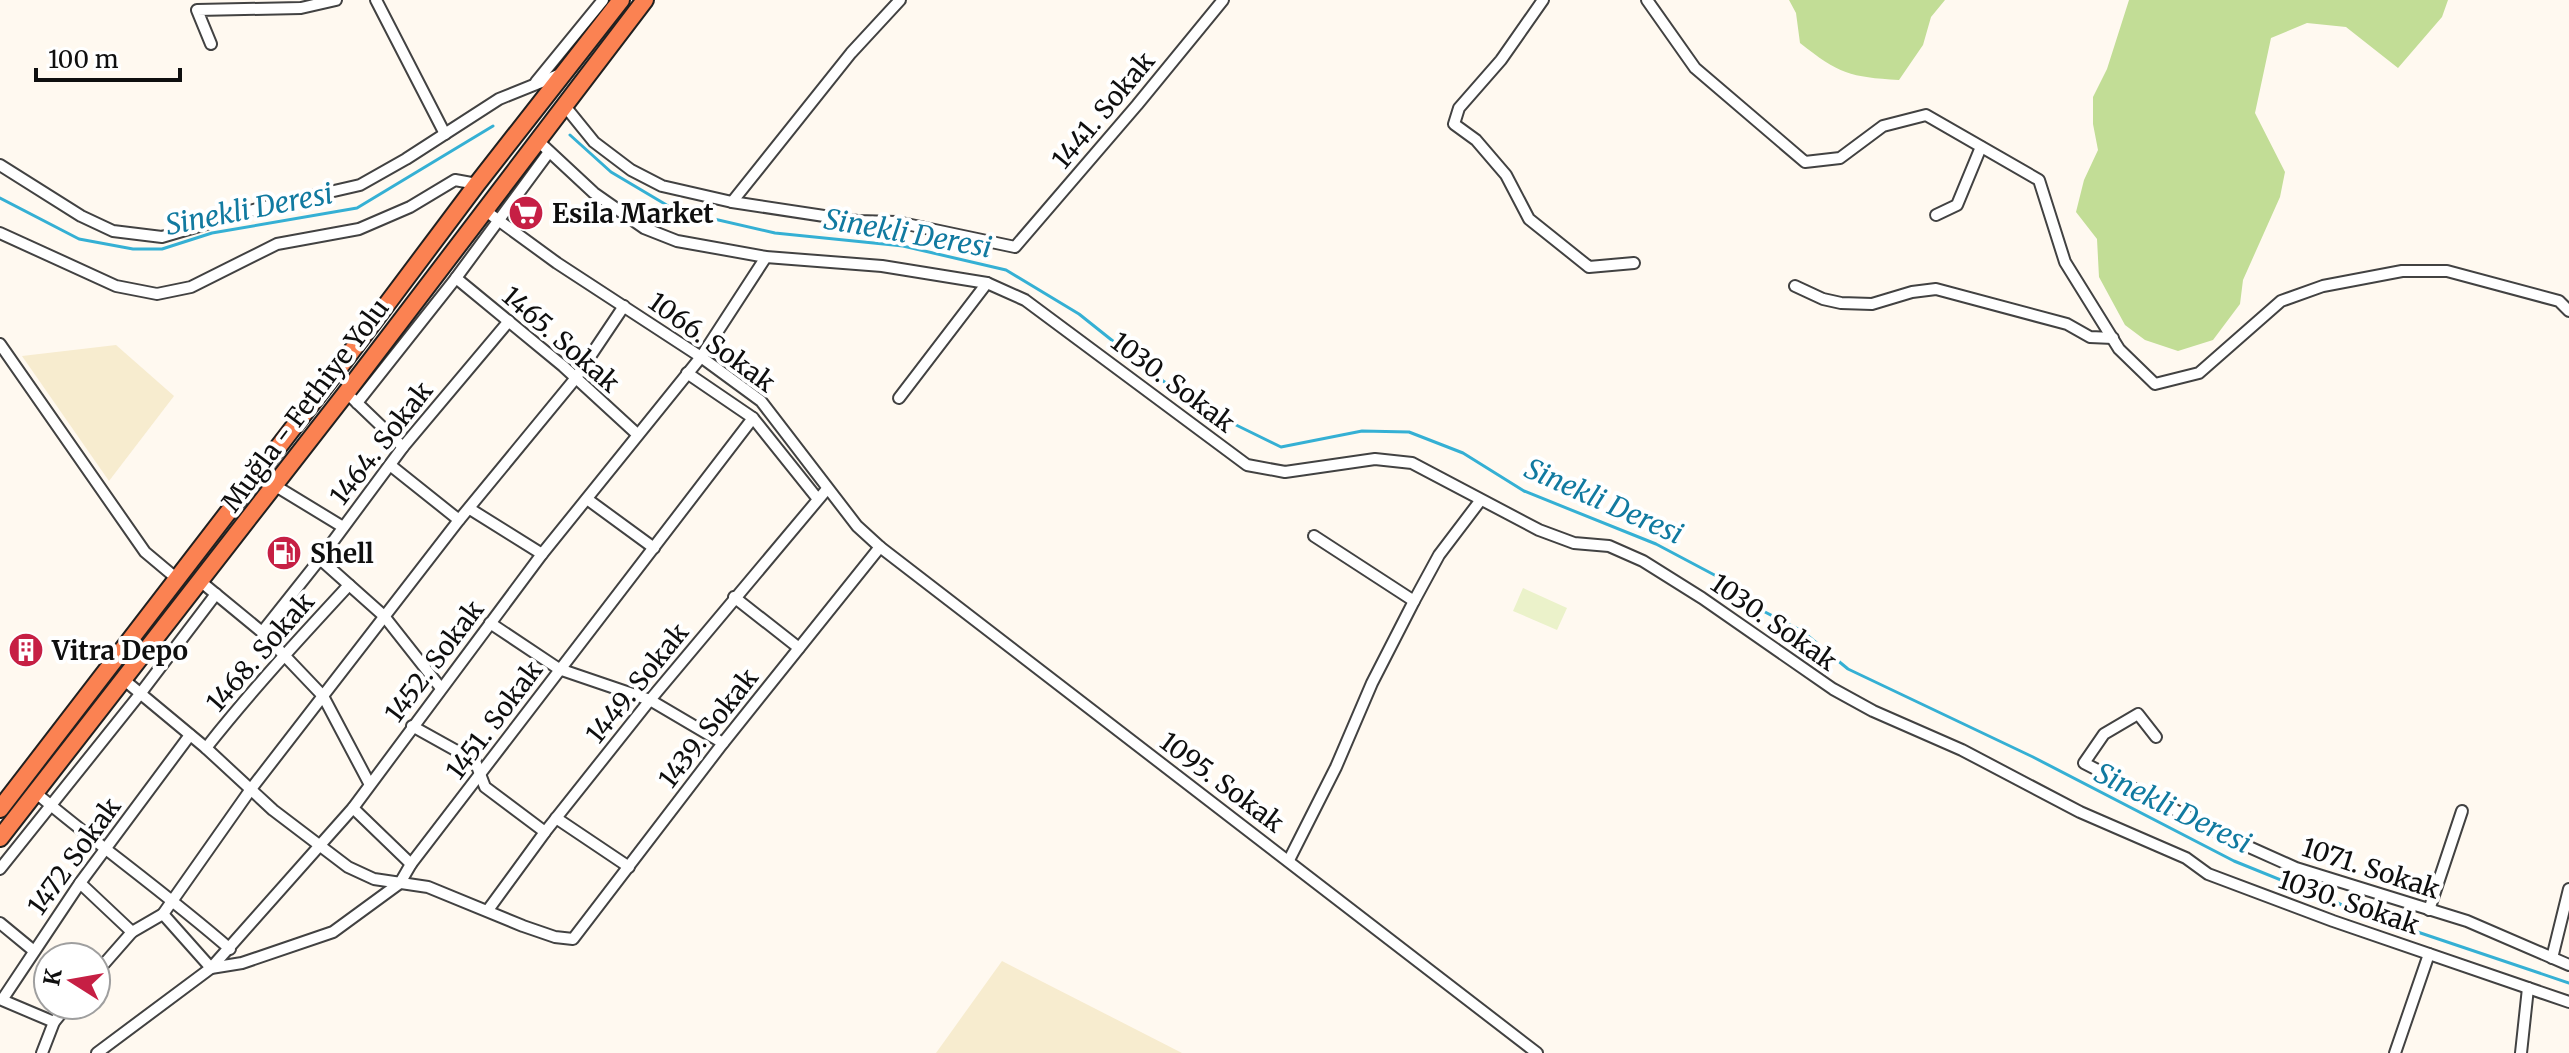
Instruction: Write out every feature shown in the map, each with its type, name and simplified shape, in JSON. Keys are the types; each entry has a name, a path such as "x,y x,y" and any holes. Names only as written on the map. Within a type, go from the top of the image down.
{"highway":[{"name":"Muğla - Fethiye Yolu","path":"0,809 621,0"},
{"name":"Muğla - Fethiye Yolu","path":"0,838 274,485 352,398 483,209 543,146 564,105 645,0"}],"street":[{"path":"211,44 197,10 301,8 336,0"},
{"path":"376,0 445,134"},
{"path":"535,84 603,0"},
{"path":"564,105 594,142 631,170 662,186 732,202 851,53 900,0"},
{"name":"1441. Sokak","path":"732,202 857,221 897,222 1015,247 1223,0"},
{"path":"1543,0 1501,60 1459,108 1454,124 1476,140 1506,175 1529,219 1589,267 1634,263"},
{"path":"1647,0 1695,68 1805,162 1840,158 1883,126 1926,115 2039,180 2065,262 2119,349 2155,384 2199,373 2281,301 2323,286 2402,271 2447,271 2559,301 2569,311"},
{"path":"0,165 81,216 113,231 162,237 260,208 360,185 499,99 563,74"},
{"path":"403,447 352,398 456,278 498,221 543,146"},
{"name":"1030. Sokak","path":"543,146 594,193 644,228 677,241 766,257 882,266 987,283 1025,300 1247,465 1285,472 1375,459 1412,463 1539,530 1574,543 1609,546 1643,561 1833,689 1873,711 1962,750 2080,812 2186,858 2208,874 2569,1002"},
{"path":"1936,215 1957,205 1981,147"},
{"path":"0,233 116,286 157,294 191,287 277,244 359,229 410,207 455,180 477,184"},
{"name":"1066. Sokak","path":"483,209 761,401 857,526 880,547"},
{"name":"1452. Sokak","path":"97,1053 211,968 353,808 440,687 542,554 701,357 766,257"},
{"name":"1465. Sokak","path":"456,278 563,366 637,434"},
{"path":"899,398 987,283"},
{"path":"1795,286 1832,301 1872,304 1912,292 1936,289 2067,324 2090,337 2113,338"},
{"path":"112,955 132,932 163,914 251,789 459,520 575,379 624,306"},
{"name":"1464. Sokak","path":"262,632 403,447 509,321"},
{"path":"0,344 145,552 176,578"},
{"path":"687,373 753,418 817,498"},
{"name":"1451. Sokak","path":"211,968 254,959 333,932 400,883 411,864 559,669 753,418"},
{"path":"390,465 459,520"},
{"path":"274,485 343,527"},
{"name":"1449. Sokak","path":"488,910 545,832 650,700 827,489"},
{"path":"587,499 654,548"},
{"path":"1289,860 1414,601 1439,555 1480,501"},
{"path":"470,509 542,554"},
{"path":"1314,536 1414,601"},
{"name":"1439. Sokak","path":"488,910 555,937 573,939 723,743 880,547"},
{"name":"1095. Sokak","path":"880,547 1537,1053"},
{"path":"320,559 384,616 440,687"},
{"path":"200,581 286,654 323,696 369,783"},
{"name":"1468. Sokak","path":"206,748 254,688 266,680 349,585"},
{"path":"0,869 216,594"},
{"path":"734,597 799,648"},
{"path":"490,623 559,669 650,700 723,743"},
{"path":"123,679 320,847 361,874 374,879 428,887 488,910"},
{"name":"1071. Sokak","path":"2156,737 2138,714 2104,734 2084,763 2229,838 2296,868 2467,921 2569,965"},
{"path":"412,726 475,761 485,787 545,832"},
{"name":"1472 Sokak","path":"41,941 190,735"},
{"path":"36,793 104,850 173,899 230,949"},
{"path":"353,808 411,864"},
{"path":"2429,910 2462,811"},
{"path":"556,818 629,867"},
{"path":"80,883 132,932"},
{"path":"2552,958 2569,889"},
{"path":"163,914 211,968"},
{"path":"0,923 32,949"},
{"name":"1472 Sokak","path":"32,954 2,1000 32,1013"},
{"path":"2395,1053 2429,954"},
{"path":"2521,1053 2528,988"},
{"path":"42,1053 54,1022"}],"shaded area":[{"path":"116,345 174,396 109,481 22,356"},
{"path":"1002,961 1182,1053 936,1053"}],"green space":[{"path":"1789,0 1945,0 1931,17 1923,45 1899,80 1846,72 1813,53 1800,43 1796,13"},
{"path":"2129,0 2448,0 2442,17 2398,68 2346,27 2307,23 2271,38 2255,113 2285,172 2280,197 2243,280 2240,304 2213,340 2178,351 2145,340 2125,325 2099,277 2097,239 2076,212 2084,180 2098,150 2093,124 2093,97 2107,69"},
{"path":"1523,588 1567,608 1557,630 1513,611"}],"waterway":[{"name":"Sinekli Deresi","path":"0,198 79,239 133,249 162,249 212,233 357,208 493,126"},
{"name":"Sinekli Deresi","path":"570,135 611,172 675,210 775,233 903,246 1006,270 1079,314 1163,381 1232,423 1281,447 1362,431 1409,432 1463,453 1524,491 1656,544 1722,579 1763,611 1802,631 1848,669 2033,757 2234,861 2367,915 2569,983"}],"place":[{"name":"Esila Market","path":"526,213"},
{"name":"Shell","path":"284,553"},
{"name":"Vitra Depo","path":"26,650"}]}
